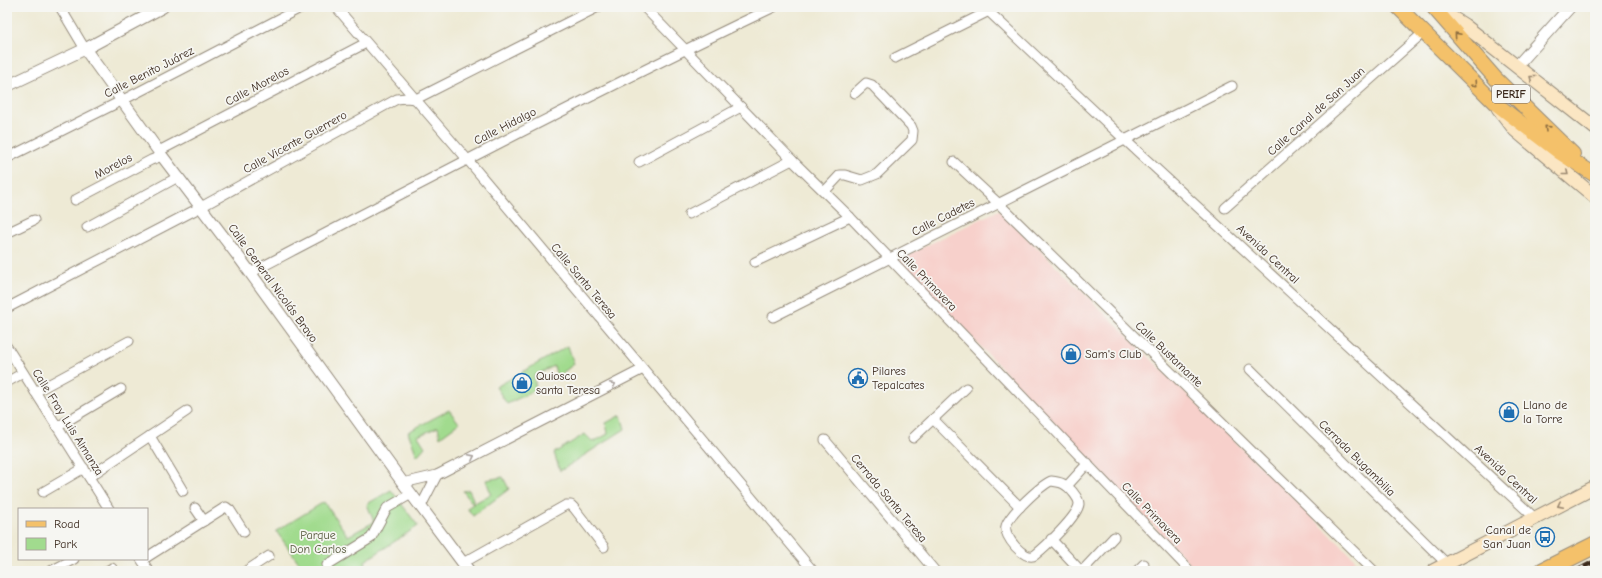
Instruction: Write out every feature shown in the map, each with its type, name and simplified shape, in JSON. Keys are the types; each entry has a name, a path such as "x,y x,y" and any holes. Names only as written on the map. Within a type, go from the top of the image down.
{"highway":[{"path":"1543,571 1595,545"}],"main road":[{"name":"PERIF","path":"1398,7 1494,103 1559,152 1595,175"},
{"name":"PERIF","path":"1434,7 1496,79 1595,175"},
{"path":"1434,7 1464,25 1595,128"},
{"path":"1494,103 1515,130 1595,197"},
{"path":"1434,571 1595,487"}],"street":[{"name":"Calle General Nicolás Bravo","path":"60,7 85,49 160,153 466,567"},
{"path":"7,86 85,49 146,11 163,7"},
{"name":"Calle Benito Juárez","path":"7,158 123,100 302,7"},
{"name":"Calle Santa Teresa","path":"337,7 813,571"},
{"name":"Calle Vicente Guerrero","path":"7,308 201,207 397,99 406,98 416,100 598,7"},
{"name":"Calle Primavera","path":"644,7 792,160 825,191 1088,463 1190,571"},
{"name":"Calle Hidalgo","path":"250,273 466,159 686,49 774,7"},
{"path":"1517,66 1570,7"},
{"path":"895,58 987,9"},
{"name":"Avenida Central","path":"987,9 1124,139 1535,518"},
{"name":"Calle Canal de San Juan","path":"1225,208 1424,32"},
{"name":"Calle Morelos","path":"160,153 366,42"},
{"path":"825,191 840,175 862,180 877,174 908,144 913,135 911,126 872,85 866,83 855,92"},
{"name":"Calle Cadetes","path":"773,317 1124,139 1232,86"},
{"path":"639,162 741,107"},
{"name":"Morelos","path":"75,200 151,160 160,153"},
{"path":"689,214 792,160"},
{"name":"Calle Bustamante","path":"954,162 998,203 1366,567 1374,571"},
{"path":"86,227 178,177"},
{"path":"755,262 850,217"},
{"path":"7,234 34,220"},
{"path":"35,392 129,341"},
{"name":"Calle Fray Luis Almanza","path":"7,348 109,508"},
{"path":"403,483 437,475 642,369"},
{"name":"Cerrada Bugambilia","path":"1250,369 1447,564"},
{"path":"7,382 23,373"},
{"path":"913,438 966,388"},
{"path":"58,427 121,389"},
{"path":"89,477 187,411"},
{"path":"933,418 1020,507"},
{"path":"150,436 183,491"},
{"name":"Cerrada Santa Teresa","path":"825,440 935,571"},
{"path":"1067,486 1088,463"},
{"path":"43,492 84,468"},
{"path":"421,506 437,475"},
{"path":"1051,481 1057,481 1067,486 1078,499 1078,507 1072,519 1033,556 1024,554 1006,534 1006,527 1011,518 1020,507 1045,484 1051,481"},
{"path":"327,565 371,538 387,508 411,494"},
{"path":"466,567 566,505 571,505 574,508 604,547"},
{"path":"148,556 226,507 244,532"},
{"path":"195,508 204,521"},
{"path":"1051,539 1082,571 1114,537"},
{"path":"246,571 270,556"},
{"path":"51,571 72,560"},
{"path":"144,560 149,571"},
{"path":"1137,571 1144,564"}],"shaded area":[{"path":"999,210 1354,558 1360,571 1197,571 897,260"}],"green space":[{"path":"568,346 574,364 557,377 554,366 534,376 536,390 507,404 496,387"},
{"path":"449,410 459,423 440,437 438,427 418,436 425,447 417,456 408,432"},
{"path":"621,415 625,429 560,471 554,453 585,434 593,442 608,434 606,423"},
{"path":"503,477 509,489 473,516 467,508 491,494 486,480"},
{"name":"Parque Don Carlos","path":"391,490 418,526 365,561 368,571 305,571 276,531 324,502 348,536 374,522 367,504"},
{"path":"469,490 473,499 473,504 463,491"}],"railway":[{"path":"1576,571 1595,561"}],"place":[{"name":"Sam's Club","path":"1071,354"},
{"name":"Pilares Tepalcates","path":"858,378"},
{"name":"Quiosco santa Teresa","path":"522,383"},
{"name":"Llano de la Torre","path":"1509,412"},
{"name":"Canal de San Juan","path":"1545,537"}]}
